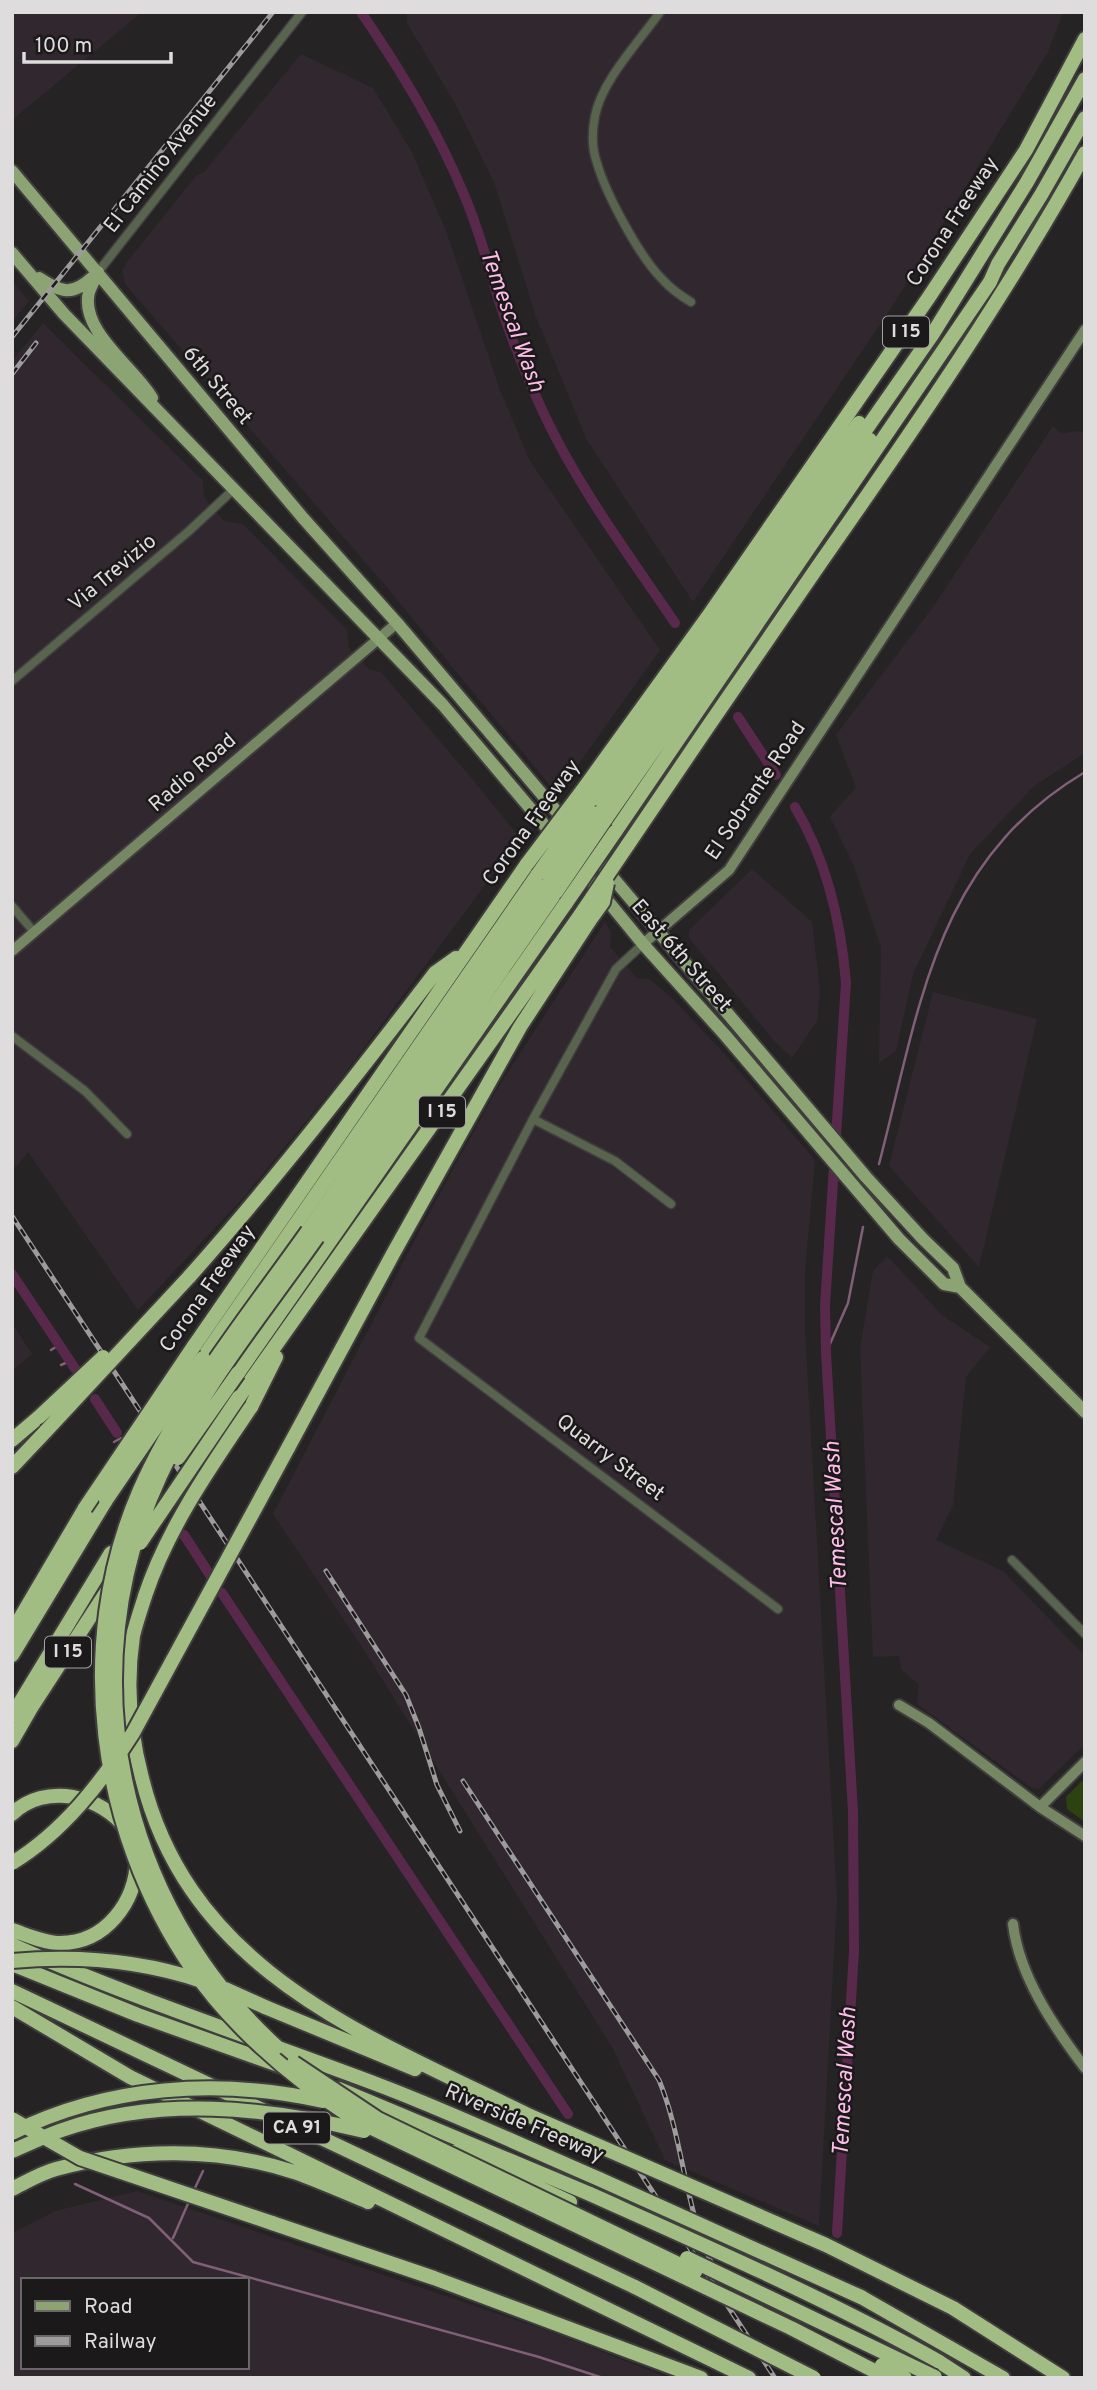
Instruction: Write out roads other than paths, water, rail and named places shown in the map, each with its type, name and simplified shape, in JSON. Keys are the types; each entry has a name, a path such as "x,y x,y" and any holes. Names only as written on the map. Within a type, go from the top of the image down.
{"highway":[{"name":"Corona Freeway","path":"12,1632 85,1508 199,1352 466,951 547,884 678,697 713,618 978,225 1026,150 1085,39"},
{"path":"12,1655 199,1352 547,884 678,697 728,645 982,256 1085,79"},
{"path":"905,2378 650,2250 378,2119 294,2063 252,2024 203,1963 166,1900 143,1848 128,1800 118,1735 114,1667 132,1549 150,1499 201,1401 547,884 678,697 728,645 990,282 1085,118"},
{"path":"12,1863 51,1833 80,1805 109,1770 145,1711 394,1252 520,1027 585,917 603,901 609,874 703,733 942,389 1034,242 1085,153"},
{"path":"1070,180 1085,168"},
{"path":"713,618 966,271 982,256"},
{"path":"12,1716 111,1553 238,1373 547,884"},
{"name":"I 15","path":"12,1741 31,1707 125,1564 300,1308 585,917"},
{"path":"12,1467 251,1208 435,973 466,951"},
{"path":"312,1234 174,1424 138,1495 113,1573 105,1625 103,1677 108,1760 119,1814 143,1882 155,1907 191,1968 230,2015 249,2035 311,2088 357,2121 791,2328 887,2378"},
{"path":"12,1440 189,1276"},
{"path":"300,1308 251,1406 172,1531 145,1595 134,1635 130,1675 137,1759 147,1800 162,1840 202,1906 250,1958 314,2005 402,2053 530,2116"},
{"path":"12,1814 23,1805 43,1796 75,1797 97,1804 108,1810 125,1827 131,1836 137,1858 134,1884 124,1907 96,1933 73,1942 58,1943 12,1930"},
{"name":"Riverside Freeway","path":"12,1945 248,2039 385,2088 599,2179 861,2297 1003,2378"},
{"path":"12,1963 51,1958 93,1958 137,1963 177,1972 221,1987 530,2116 826,2245 953,2308 1063,2378"},
{"path":"12,1963 138,2015 297,2071 590,2194 789,2283 860,2318 939,2361 964,2378"},
{"name":"CA 91","path":"12,1991 635,2287 814,2378"},
{"name":"CA 91","path":"12,2007 130,2077 540,2276"},
{"path":"12,2133 39,2119 79,2106 164,2089 202,2088 291,2094 352,2107 404,2125 839,2350 887,2378"},
{"path":"12,2151 62,2130 102,2119 174,2110 249,2109 284,2113 364,2131 410,2144 568,2209 935,2377"},
{"path":"12,2119 80,2158 434,2278 701,2378"},
{"path":"12,2189 54,2169 117,2157 157,2153 199,2154 246,2160 294,2172 540,2276 749,2378"}],"main road":[{"name":"6th Street","path":"12,171 303,518 397,623"},
{"path":"13,253 53,287 70,292 81,288 99,272"},
{"path":"13,253 64,314 379,639"},
{"path":"99,272 89,292 88,304 92,323 101,337 143,382 164,417"},
{"name":"East 6th Street","path":"397,623 862,1172 953,1268 960,1287 1085,1412"},
{"name":"East 6th Street","path":"379,639 445,708 643,944 899,1239 944,1284 960,1287"}],"street":[{"name":"El Camino Avenue","path":"99,272 302,12"},
{"path":"660,12 605,88 595,115 593,142 597,163 611,197 649,264 662,280 691,302"},
{"name":"El Sobrante Road","path":"419,1338 533,1119 616,969 729,870 1085,330"},
{"name":"Via Trevizio","path":"12,681 189,531 234,489"},
{"name":"Radio Road","path":"12,951 397,623"},
{"path":"12,906 34,932"},
{"path":"12,1036 85,1091 127,1134"},
{"path":"533,1119 615,1161 671,1203"},
{"name":"Quarry Street","path":"419,1338 778,1609"},
{"path":"1012,1560 1085,1634"},
{"path":"899,1705 929,1723 1040,1807 1085,1836"},
{"path":"1040,1807 1085,1762"},
{"path":"1013,1924 1015,1942 1026,1972 1061,2034 1085,2068"}],"waterway":[{"name":"Temescal Wash","path":"361,12 418,102 454,173 475,222 513,341 557,440 605,520 675,623"},
{"name":"Temescal Wash","path":"738,717 776,775"},
{"path":"879,1164 922,995 941,943 964,894 995,849 1034,808 1085,772"},
{"name":"Temescal Wash","path":"795,807 816,849 831,892 846,983 825,1305 853,1812 854,1951 837,2233"},
{"path":"826,1353 848,1303 863,1227"},
{"path":"12,1274 76,1370"},
{"path":"51,1350 59,1345"},
{"path":"61,1365 70,1361"},
{"path":"95,1399 117,1433"},
{"path":"114,1442 121,1438"},
{"path":"184,1535 210,1575"},
{"path":"222,1593 568,2114"},
{"path":"194,2190 203,2171"},
{"path":"75,2184 149,2218 193,2262 539,2357 603,2378"},
{"path":"173,2238 190,2199"}],"railway":[{"path":"12,337 273,12"},
{"path":"12,374 36,343"},
{"path":"12,1216 775,2378"},
{"path":"326,1571 406,1695 437,1785 460,1831"},
{"path":"463,1781 659,2080 668,2104 698,2228 718,2276"}]}
